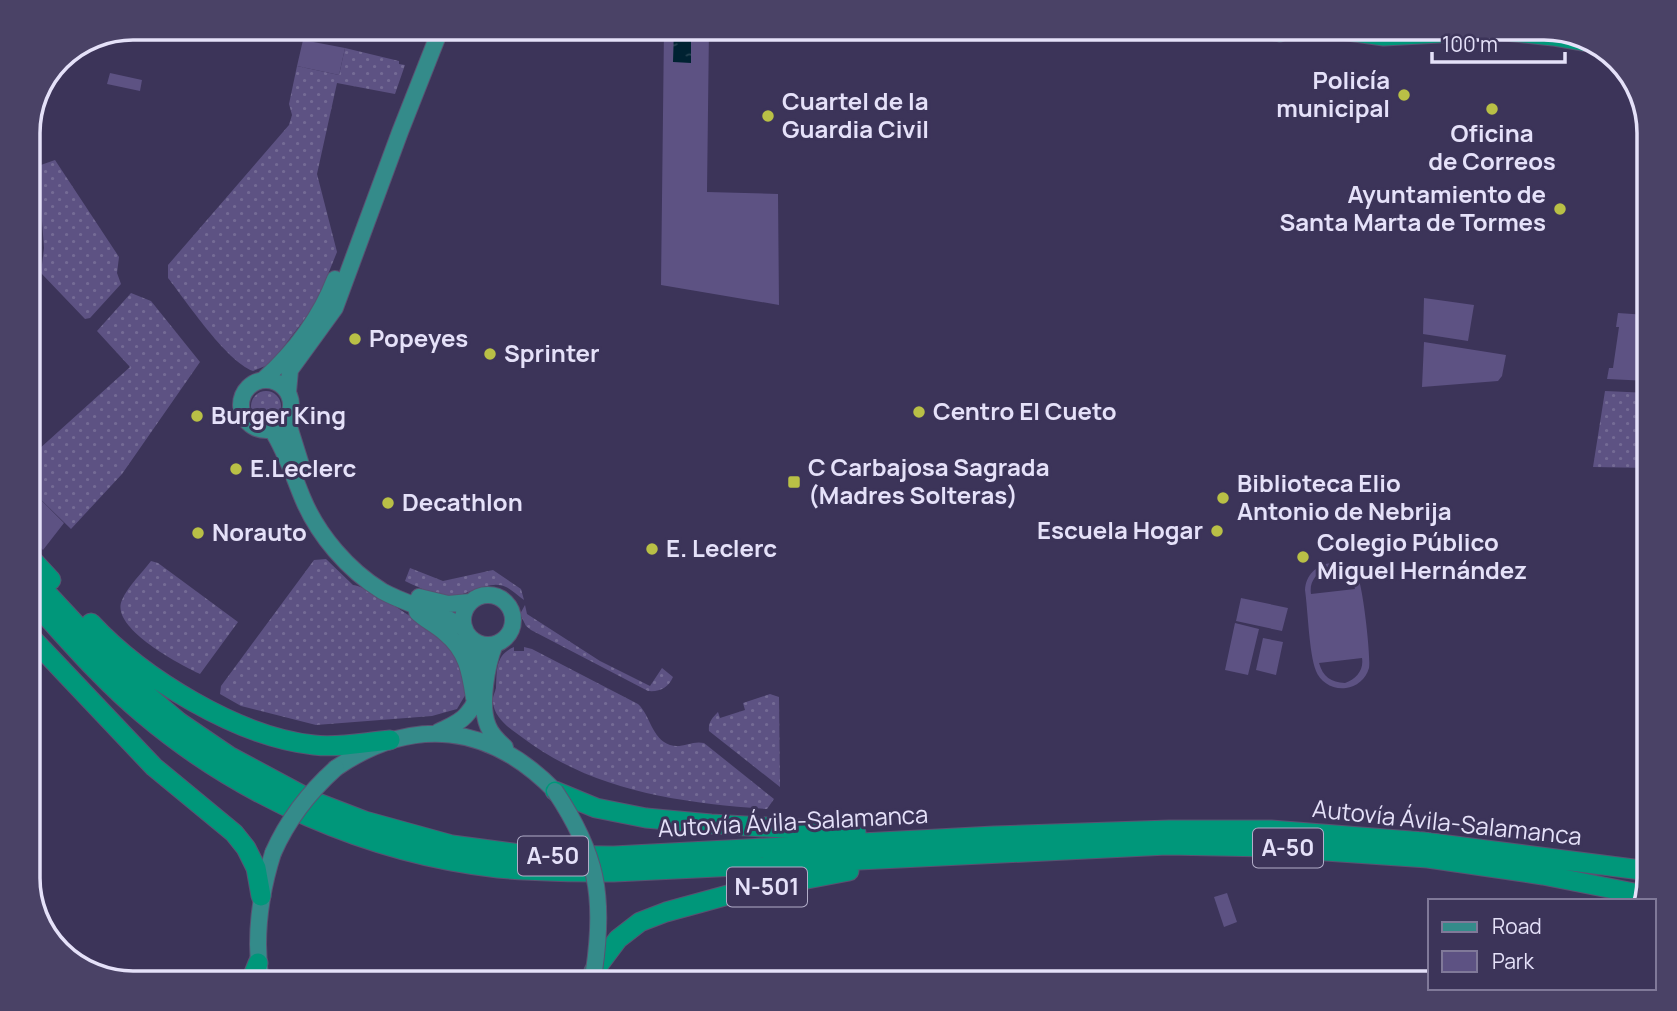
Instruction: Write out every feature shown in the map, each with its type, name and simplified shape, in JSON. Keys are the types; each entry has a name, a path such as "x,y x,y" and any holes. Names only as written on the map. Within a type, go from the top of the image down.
{"highway":[{"path":"40,568 106,638 134,662 195,703 254,729 287,740 336,746 390,740"},
{"name":"Autovía Ávila-Salamanca","path":"40,586 132,682 179,722 220,751 313,801 365,821 417,837 495,851 564,856 994,836 1169,830 1271,830 1416,849 1637,870"},
{"name":"Autovía Ávila-Salamanca","path":"40,609 143,715 196,754 271,799 363,837 415,853 495,868 627,872 1167,845 1416,849 1635,893"},
{"path":"40,635 125,738"},
{"path":"40,647 125,738 184,793 234,833 246,848 256,868 261,896"},
{"path":"555,791 596,808 646,818 826,831 951,831 994,836"},
{"name":"N-501","path":"596,971 618,939 640,922 693,904 834,873 915,864 963,854"},
{"path":"255,971 258,963"}],"main road":[{"path":"425,40 390,127 340,282 327,321 290,370 288,392 292,409 287,420 272,430 260,430 250,425 243,415 241,406 248,388 263,380 285,359 340,282 436,40"},
{"path":"263,380 273,381 288,392"},
{"path":"287,420 292,442 313,496 323,516 346,546 365,564 401,590 439,603 470,602"},
{"path":"272,430 317,525 334,549 381,590 442,616 468,634 487,645 495,644 509,634 512,625 510,608 496,596 478,597 470,602 463,615 468,634 480,665 478,692 468,714 436,733"},
{"path":"412,605 420,615 451,638 463,653 471,673 474,698"},
{"path":"495,644 488,660 486,676 487,725 497,740 555,791 585,842 597,890 599,925 593,971"},
{"path":"259,971 257,940 261,896 273,853 284,829 303,800 336,768 359,752 412,734 463,736 515,756"}],"green space":[{"path":"303,40 345,48 339,75 297,66"},
{"path":"664,40 709,40 707,192 778,194 779,305 661,285"},
{"path":"345,48 399,61 399,64 405,65 395,94 337,83 317,174 337,252 316,304 275,358 268,365 253,371 242,365 219,344 168,278 168,265 289,125 292,115 289,104 297,66 339,75"},
{"path":"110,73 142,80 140,91 107,84"},
{"path":"55,160 119,257 117,273 121,284 90,318 85,319 41,273 44,248 40,165"},
{"path":"131,293 151,301 200,362 122,474 71,529 40,499 40,448 130,367 97,331"},
{"path":"1424,298 1474,305 1468,341 1423,334"},
{"path":"1618,313 1637,314 1637,380 1607,379 1609,368 1613,368 1619,327 1616,327"},
{"path":"1424,342 1506,355 1502,376 1498,381 1422,387"},
{"path":"266,391 272,392 280,400 280,412 272,420 266,421 260,420 252,412 251,406 252,400 260,392"},
{"path":"1605,391 1637,392 1637,468 1593,467"},
{"path":"40,499 64,523 43,550 40,547"},
{"path":"326,559 353,585 374,593 404,612 453,651 460,665 467,692 457,709 432,716 316,725 241,706 220,694 221,686 314,560"},
{"path":"151,561 158,563 238,622 200,674 149,644 126,622 121,611 122,600 131,585"},
{"path":"1331,563 1350,569 1358,578 1368,638 1369,668 1366,676 1346,688 1332,686 1321,679 1312,654 1305,590 1307,580 1321,566","holes":["1327,569 1345,573 1355,589 1311,594 1314,579","1362,658 1358,674 1345,683 1328,678 1319,663"]},
{"path":"410,568 443,581 493,570 521,589 524,600 500,585 486,586 452,596 434,593 405,581"},
{"path":"1241,598 1288,608 1282,631 1236,621"},
{"path":"525,605 527,614 600,661 650,686 662,668 673,677 663,688 648,691 531,630 520,614"},
{"path":"1235,623 1259,629 1248,675 1225,670"},
{"path":"1263,638 1283,642 1276,675 1256,670"},
{"path":"514,647 514,651 524,651 524,647 532,649 638,704 664,742 674,746 704,743 774,799 767,809 670,798 608,782 550,756 508,727 494,708 498,664 503,654"},
{"path":"770,694 779,697 780,787 709,731 709,725 718,712 720,718 745,710 743,703"},
{"path":"1227,893 1237,922 1224,927 1214,897"}],"water":[{"path":"674,40 691,40 691,63 673,62"}],"place":[{"name":"Policía municipal","path":"1404,95"},
{"name":"Oficina de Correos","path":"1492,109"},
{"name":"Cuartel de la Guardia Civil","path":"768,116"},
{"name":"Ayuntamiento de Santa Marta de Tormes","path":"1560,209"},
{"name":"Popeyes","path":"355,339"},
{"name":"Sprinter","path":"490,354"},
{"name":"Centro El Cueto","path":"919,412"},
{"name":"Burger King","path":"197,416"},
{"name":"E.Leclerc","path":"236,469"},
{"name":"C Carbajosa Sagrada (Madres Solteras)","path":"794,482"},
{"name":"Biblioteca Elio Antonio de Nebrija","path":"1223,498"},
{"name":"Decathlon","path":"388,503"},
{"name":"Escuela Hogar","path":"1217,531"},
{"name":"Norauto","path":"198,533"},
{"name":"E. Leclerc","path":"652,549"},
{"name":"Colegio Público Miguel Hernández","path":"1303,557"}]}
